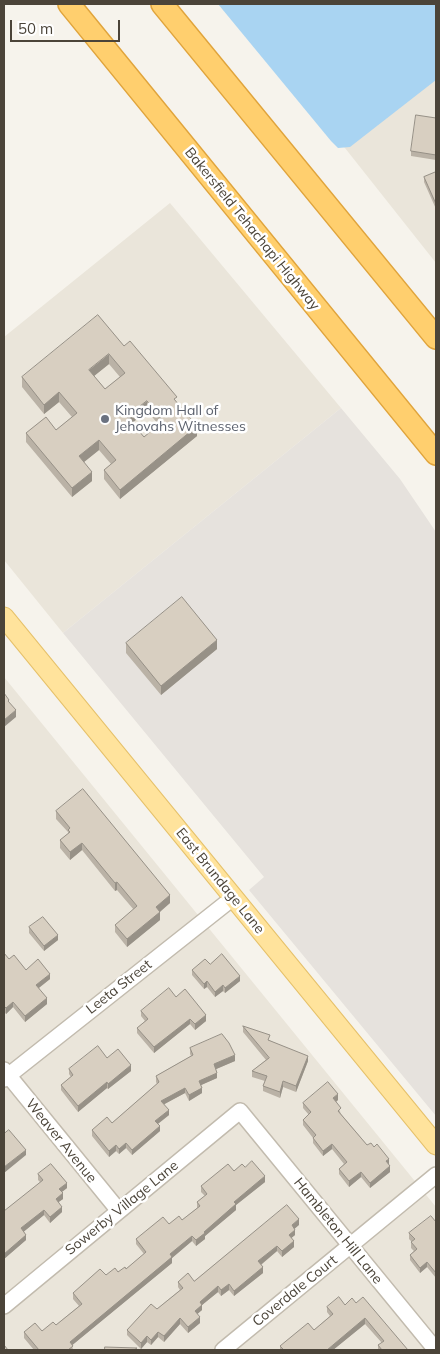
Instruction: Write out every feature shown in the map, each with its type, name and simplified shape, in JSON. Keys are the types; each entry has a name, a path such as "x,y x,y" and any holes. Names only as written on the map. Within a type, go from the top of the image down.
{"highway":[{"name":"Bakersfield Tehachapi Highway","path":"69,4 431,447 436,467"},
{"path":"162,4 436,338"}],"main road":[{"name":"East Brundage Lane","path":"4,617 436,1144"}],"street":[{"name":"Leeta Street","path":"5,1075 234,896"},
{"name":"Weaver Avenue","path":"5,1075 119,1211"},
{"name":"Sowerby Village Lane","path":"4,1306 240,1111"},
{"name":"Hambleton Hill Lane","path":"240,1111 436,1350"},
{"name":"Coverdale Court","path":"223,1350 436,1175"}],"shaded area":[{"path":"231,4 436,4 436,263"},
{"path":"170,203 341,408 63,633 4,560 4,337"},
{"path":"341,408 400,479 436,532 436,1116 249,890 264,877 63,633"},
{"path":"4,677 436,1207 436,1350 4,1350"}],"water":[{"path":"218,4 436,4 436,80 350,147 338,148"}],"building":[{"path":"416,115 436,118 436,155 411,151"},
{"path":"436,172 436,204 424,177"},
{"name":"Kingdom Hall of Jehovahs Witnesses","path":"98,315 124,346 130,341 177,397 174,399 197,426 120,490 104,470 116,460 99,440 79,456 92,472 72,488 26,433 46,417 56,430 77,413 59,392 44,405 22,377","holes":["109,354 125,373 105,389 89,370","147,401 163,421 144,437 127,417"]},
{"path":"182,597 217,640 161,686 126,643"},
{"path":"4,693 16,710 4,720"},
{"path":"83,789 170,895 156,907 160,912 127,939 115,925 137,906 82,843 70,852 60,840 70,832 68,830 70,828 56,811"},
{"path":"43,917 58,935 44,946 29,927"},
{"path":"4,953 9,959 14,955 26,970 38,959 50,974 36,985 47,998 25,1016 13,1002 6,1008 4,1006"},
{"path":"222,954 240,976 225,988 223,985 215,992 207,981 204,984 192,970 205,959 210,964"},
{"path":"169,988 176,997 185,989 206,1015 195,1024 190,1019 154,1047 137,1028 148,1019 141,1011"},
{"path":"243,1026 270,1035 268,1040 308,1056 296,1086 283,1081 280,1092 263,1086 267,1076 252,1071 269,1058"},
{"path":"222,1034 235,1055 214,1064 217,1073 199,1081 202,1088 189,1095 185,1088 161,1101 169,1110 155,1121 160,1126 132,1150 126,1143 119,1149 116,1145 109,1151 92,1130 107,1117 112,1123 159,1082 156,1076 193,1055 190,1048"},
{"path":"98,1046 107,1058 118,1049 131,1065 78,1106 61,1085 73,1075 69,1069"},
{"path":"328,1082 338,1094 333,1098 341,1108 338,1111 367,1145 371,1143 374,1147 377,1144 389,1159 386,1161 390,1166 370,1183 361,1172 349,1181 339,1169 347,1162 332,1144 323,1151 313,1138 316,1135 303,1120 311,1112 303,1103"},
{"path":"9,1130 26,1150 4,1167 4,1134"},
{"path":"252,1161 265,1176 234,1202 236,1204 205,1233 196,1240 192,1236 170,1254 172,1257 70,1342 73,1346 68,1350 39,1350 24,1332 35,1323 42,1331 53,1322 56,1325 82,1304 73,1293 100,1269 106,1275 115,1268 118,1272 125,1267 126,1269 146,1252 136,1239 163,1217 169,1224 179,1216 182,1220 200,1206 197,1202 207,1194 201,1186 228,1164 234,1171 242,1164 245,1167"},
{"path":"51,1164 67,1183 59,1189 63,1193 56,1199 62,1207 50,1217 44,1210 21,1228 26,1235 4,1254 4,1211 43,1180 38,1174"},
{"path":"287,1205 299,1219 292,1225 295,1230 289,1235 294,1241 282,1251 277,1246 258,1261 263,1267 234,1291 229,1284 221,1290 218,1286 200,1302 202,1305 195,1311 200,1317 188,1327 180,1318 164,1336 158,1332 151,1340 147,1336 141,1343 127,1330 151,1304 157,1309 183,1288 178,1282 188,1273 194,1281"},
{"path":"431,1216 436,1222 436,1273 427,1262 420,1268 410,1255 417,1249 411,1242 415,1239 409,1233"},
{"path":"339,1297 345,1305 352,1298 356,1303 363,1297 408,1350 382,1350 378,1345 384,1341 365,1318 327,1350 284,1350 280,1346 308,1323 314,1330 333,1314 327,1307"},
{"path":"105,1347 137,1348 134,1350 105,1350"}],"place":[{"name":"Kingdom Hall of Jehovahs Witnesses","path":"105,419"}]}
